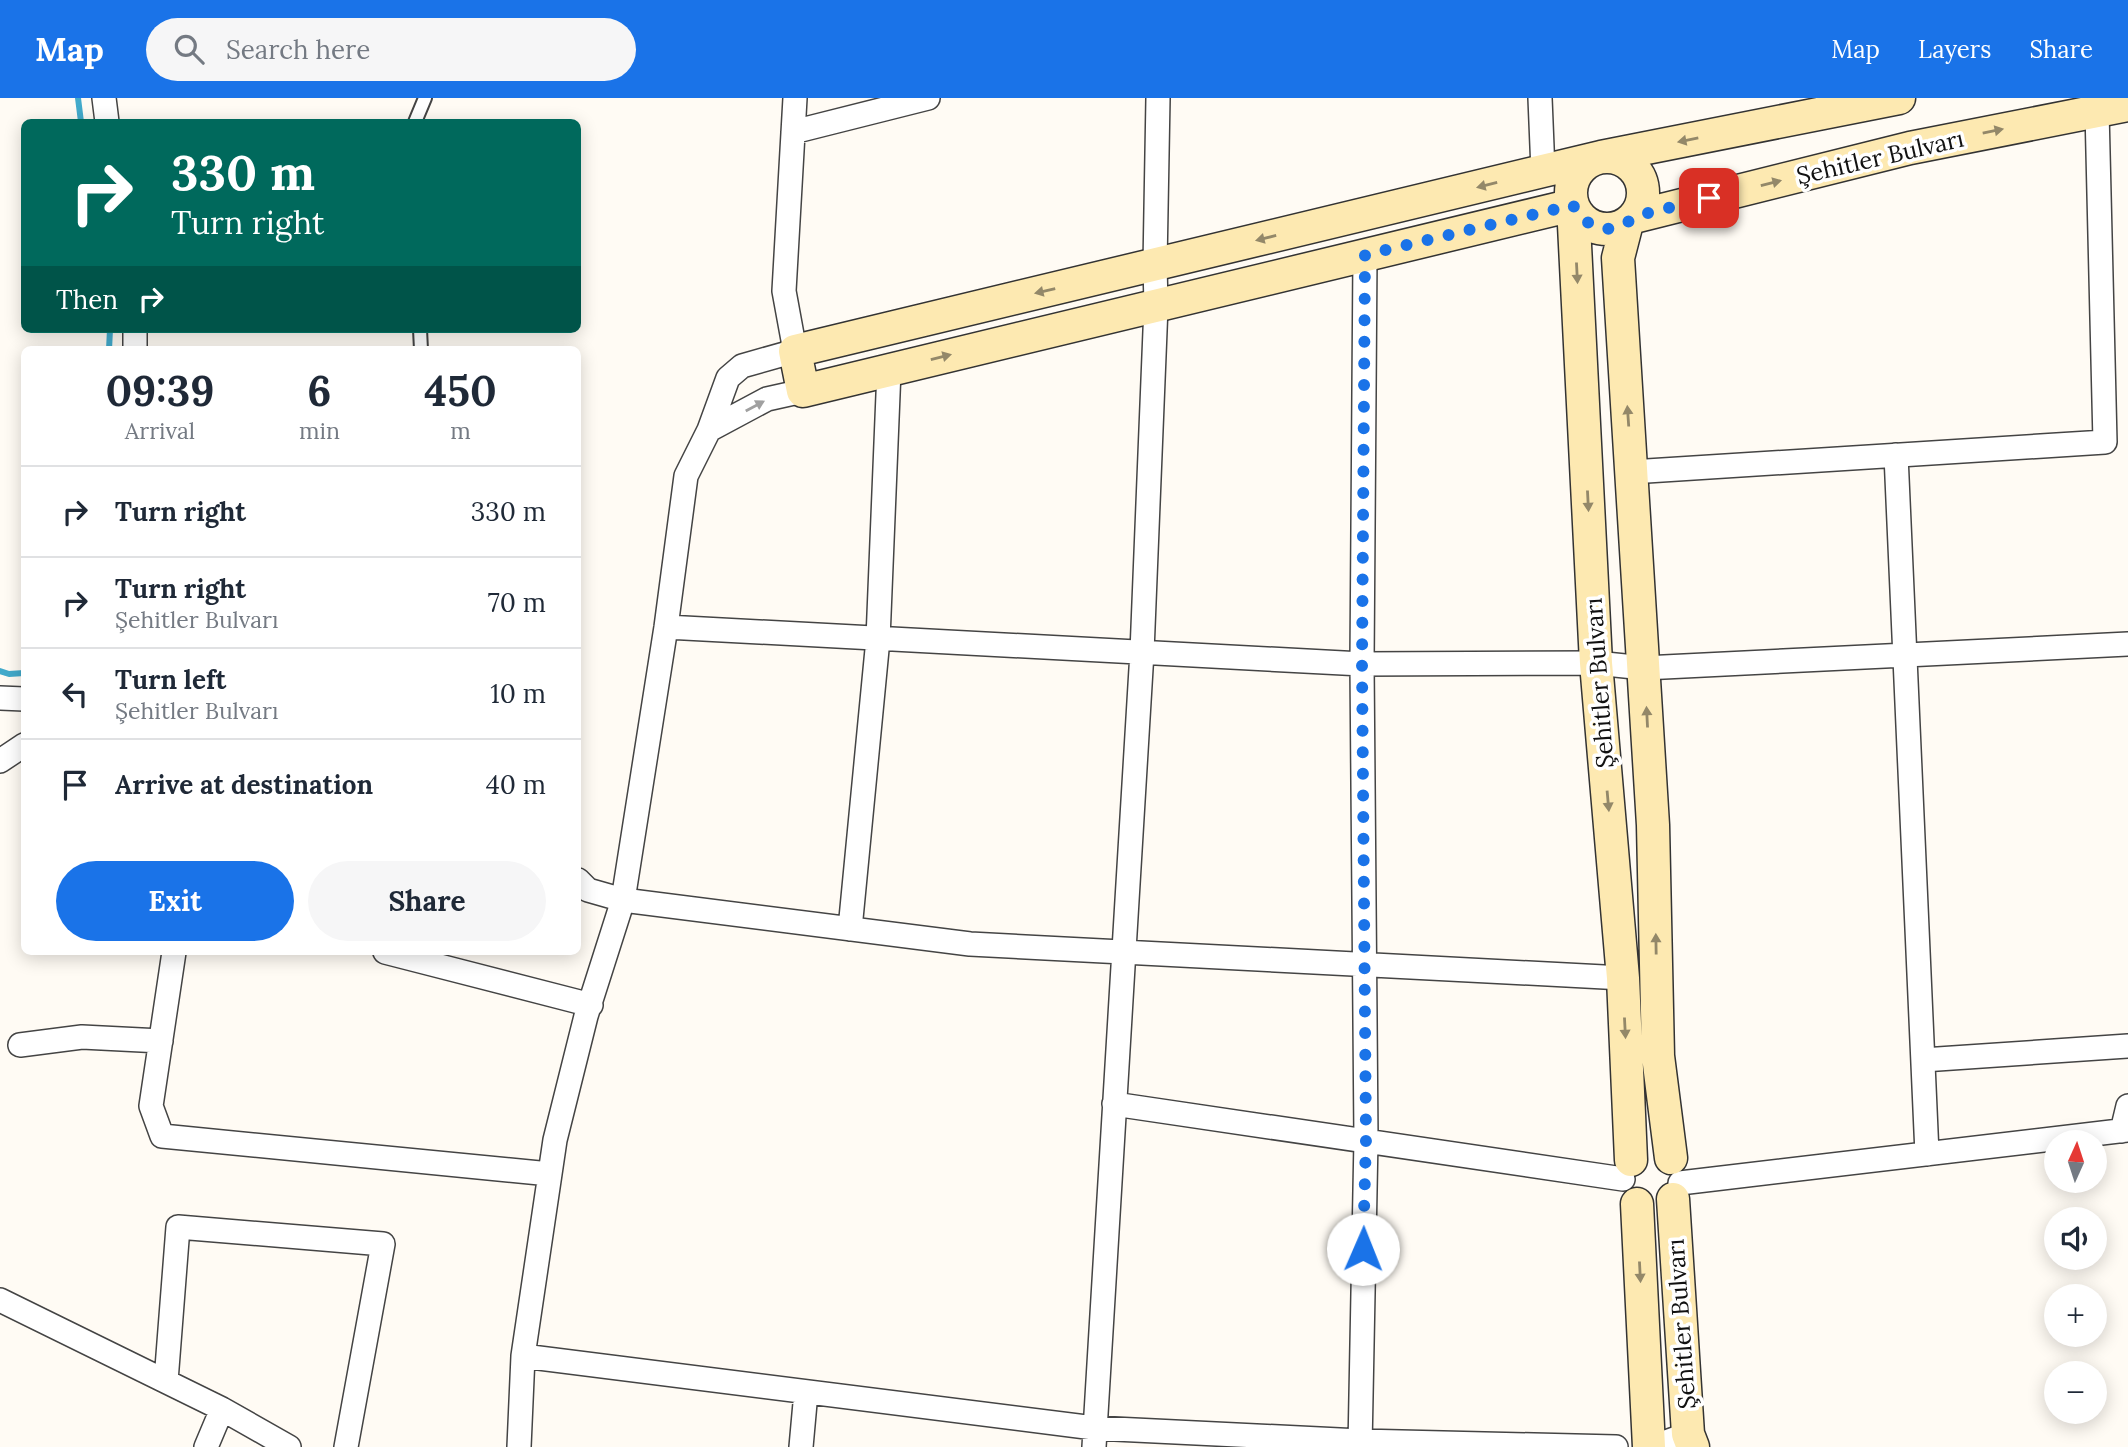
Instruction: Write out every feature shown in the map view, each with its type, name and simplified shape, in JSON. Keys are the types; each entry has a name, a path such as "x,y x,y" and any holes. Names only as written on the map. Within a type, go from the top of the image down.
{"main road":[{"name":"Şehitler Bulvarı","path":"1651,1447 1630,1181 1623,978 1596,663 1573,205 1570,193 1580,169 1589,161 1861,102 1899,98"},
{"name":"Şehitler Bulvarı","path":"1573,205 1580,218 1590,225 1602,229 1615,228 1630,220 1910,148 2128,104"},
{"path":"1573,205 803,391 795,351 1601,158"},
{"name":"Şehitler Bulvarı","path":"1601,158 1626,162 1635,170 1643,194 1640,206 1630,220 1618,258 1653,825 1658,1055 1675,1180 1691,1440"},
{"path":"1655,1151 1675,1180 1656,1208 1630,1181 1638,1155 1655,1151"}],"street":[{"path":"104,98 107,119"},
{"path":"519,1447 523,1356 555,1140 586,1016 623,900 666,627 686,476 709,430 729,378 741,366 795,351 784,291 795,98"},
{"path":"793,132 928,98"},
{"path":"1094,1438 1142,652 1156,306 1158,98"},
{"path":"1539,98 1543,171"},
{"path":"1631,472 2105,442 2097,111"},
{"path":"1360,1444 1366,1139 1362,664 1365,255"},
{"path":"850,929 878,639 889,370"},
{"path":"709,430 767,400 803,391"},
{"path":"1896,455 1927,1154"},
{"path":"666,627 1362,664 1596,663 1644,668 2128,644"},
{"path":"0,698 21,699"},
{"path":"0,761 21,747"},
{"path":"581,883 588,890 623,900 970,944 1623,978"},
{"path":"174,955 151,1106 162,1136 550,1174"},
{"path":"397,955 591,1004"},
{"path":"20,1045 82,1037 161,1041"},
{"path":"1923,1060 2128,1046"},
{"path":"1114,1104 1366,1139 1630,1181"},
{"path":"1675,1180 2125,1131 2128,1106"},
{"path":"166,1381 178,1227 383,1244 346,1447"},
{"path":"0,1300 222,1409 289,1447"},
{"path":"523,1356 806,1392 1094,1438 1616,1447"},
{"path":"801,1447 806,1392"},
{"path":"206,1447 222,1409"},
{"path":"1651,1447 1691,1440"}],"lane":[{"path":"416,119 425,98"}],"waterway":[{"path":"78,98 81,119"},
{"path":"109,346 110,333"},
{"path":"0,671 21,673"}],"route":[{"path":"1363,1249 1366,1139 1362,664 1365,255 1573,205 1580,218 1602,229 1615,228 1634,217 1709,198"}]}
